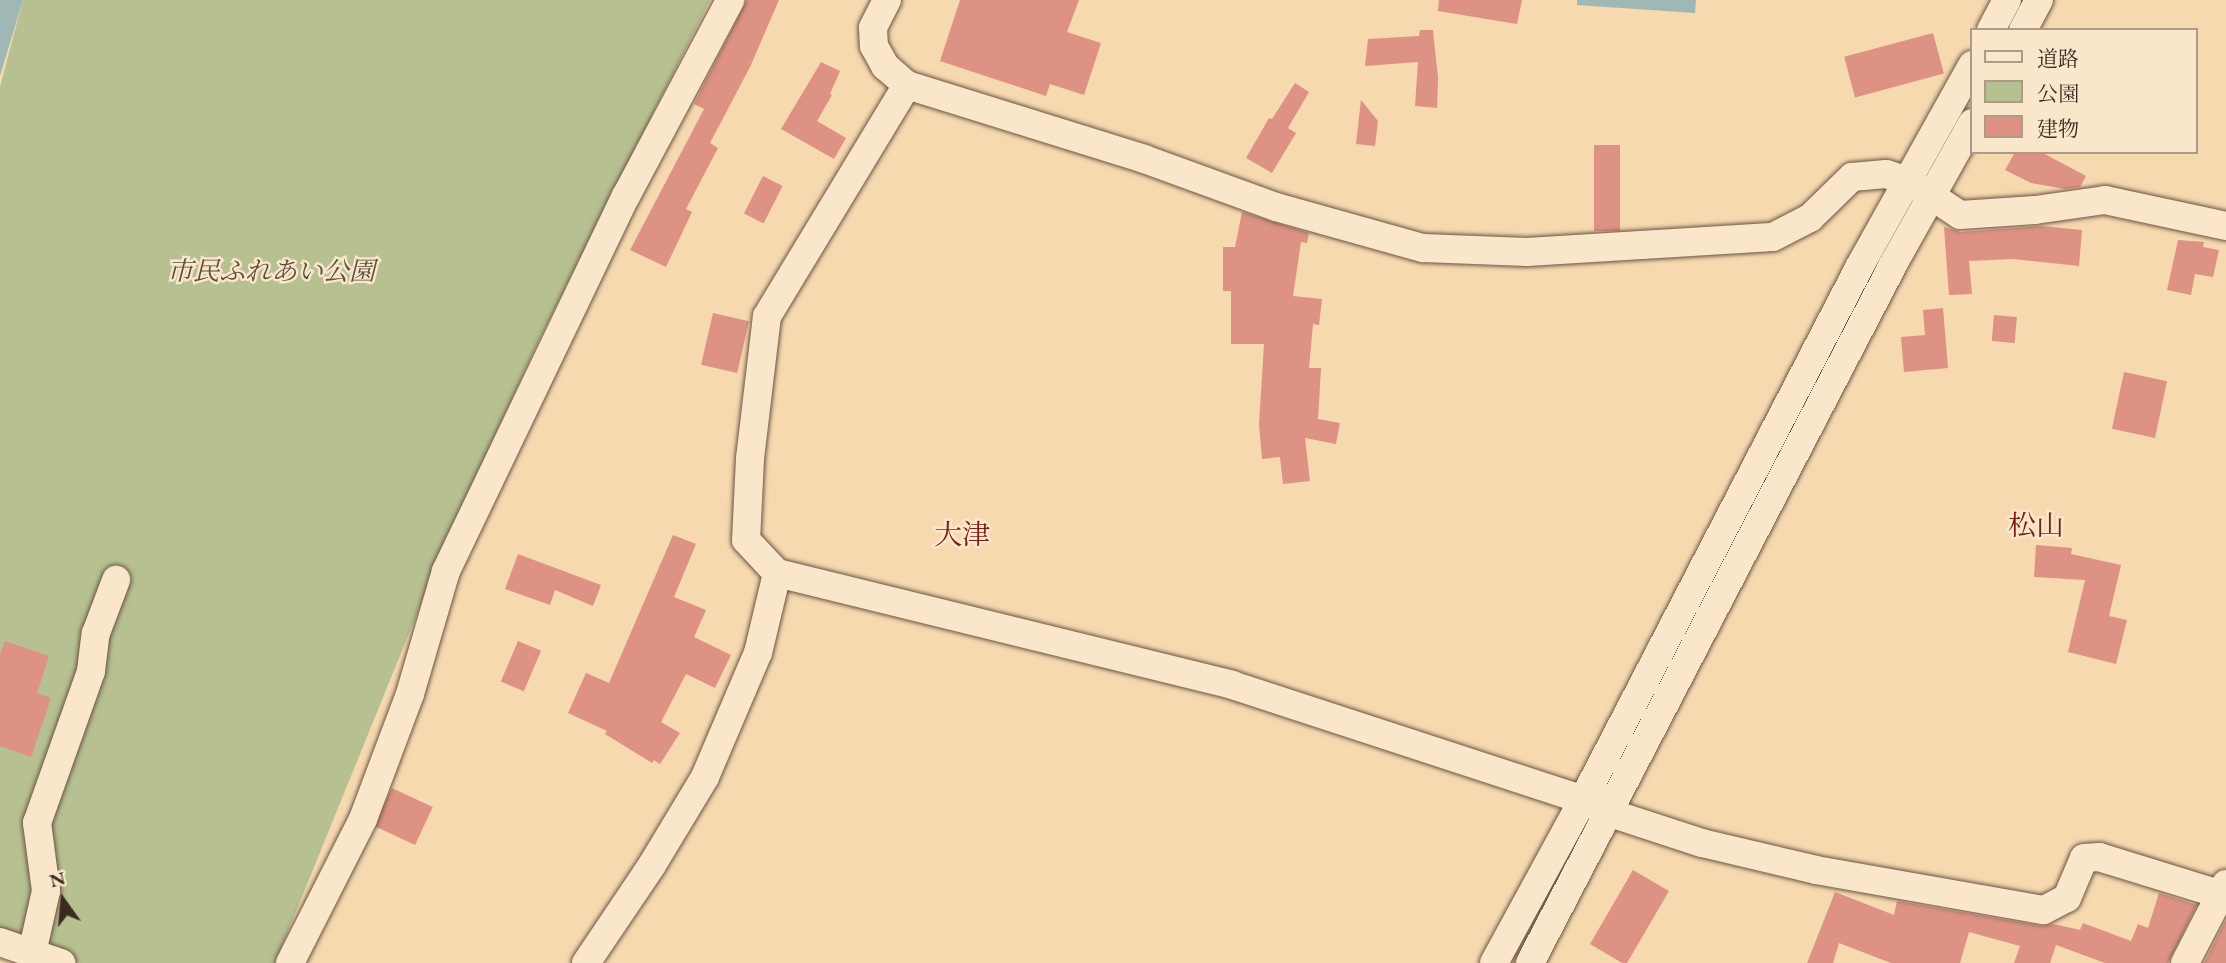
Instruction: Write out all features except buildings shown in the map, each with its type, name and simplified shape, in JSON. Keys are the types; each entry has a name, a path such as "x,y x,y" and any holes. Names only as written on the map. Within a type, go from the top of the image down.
{"street":[{"path":"290,963 363,819 410,694 446,572 620,208 730,0"},
{"path":"887,0 873,27 874,46 885,66 907,85 1144,159 1276,207 1423,248 1527,252 1773,237 1810,218 1852,177 1886,174 1909,181 1931,199 1959,215 2035,210 2105,200 2226,226"},
{"path":"1992,28 2007,0"},
{"path":"2024,28 2039,0"},
{"path":"1493,963 1583,800 1861,264 1970,69"},
{"path":"907,85 767,317 750,459 746,540 776,573 1232,685 1583,800 1610,813 1702,843 1816,870 2044,910 2067,898 2084,858 2099,857 2223,889 2185,963"},
{"path":"1530,963 1895,261 1970,128"},
{"path":"586,963 652,864 705,777 758,653 776,573"},
{"path":"32,953 46,891 37,823 91,671 96,633 116,580"},
{"path":"0,942 61,963"}],"green space":[{"name":"市民ふれあい公園","path":"23,0 710,0 538,342 445,545 275,963 81,963 32,953 0,942 0,87"}],"water":[{"path":"0,0 23,0 0,76"},
{"path":"1577,0 1696,0 1695,13 1577,5"}],"district":[{"name":"松山","path":"2036,525"},
{"name":"大津","path":"962,534"}]}
